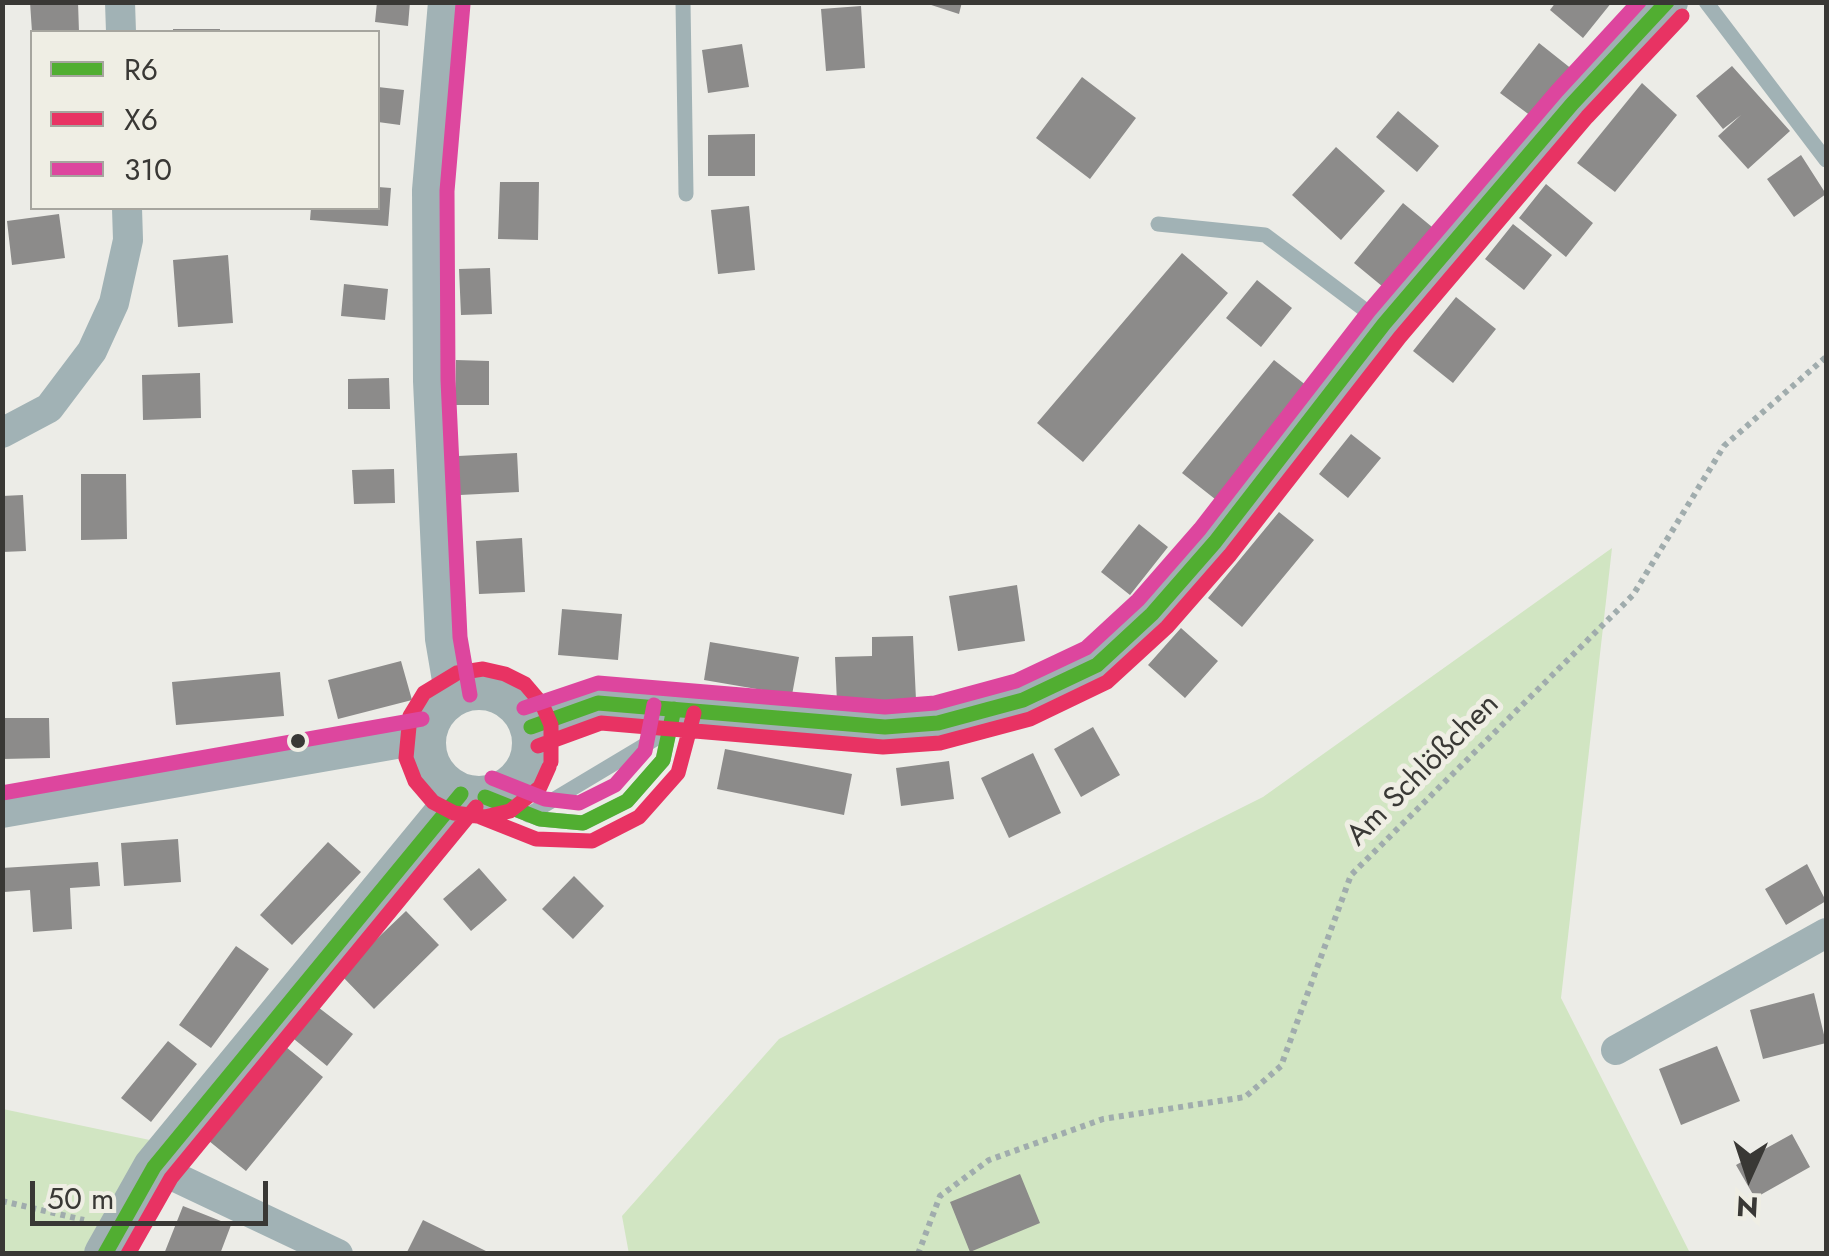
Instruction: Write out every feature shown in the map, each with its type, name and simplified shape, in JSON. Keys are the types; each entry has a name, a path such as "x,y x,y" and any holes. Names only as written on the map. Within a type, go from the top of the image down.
{"street":[{"path":"120,2 121,30"},
{"path":"443,2 426,190 428,381 440,639 450,698"},
{"path":"531,728 598,703 672,720 885,727 938,723 1023,700 1097,665 1152,614 1215,542 1384,324 1585,89 1667,2"},
{"path":"2,433 49,408 92,351 114,303 128,240 126,210"},
{"path":"112,1241 154,1167 473,796 514,785 524,773 531,759 531,728 513,700 482,689 450,698 438,708 425,739 433,773 473,796"},
{"path":"2,812 425,739"},
{"path":"1616,1050 1826,933"},
{"path":"154,1167 338,1254"}],"lane":[{"path":"683,2 686,194"},
{"path":"1706,2 1826,160"},
{"path":"1158,224 1266,235 1384,324"},
{"path":"528,815 672,720"},
{"path":"473,796 528,815 583,823 627,800 663,760 672,720"}],"path":[{"name":"Am Schlößchen","path":"918,1254 940,1196 989,1160 1103,1120 1245,1096 1281,1066 1352,875 1633,596 1724,446 1826,357"},
{"path":"2,1201 112,1241"}],"green space":[{"path":"1612,548 1561,998 1690,1253 629,1254 622,1216 779,1039 1263,797"},
{"path":"3,1109 164,1143 99,1253 3,1254"}],"building":[{"path":"30,2 78,2 79,30 32,30"},
{"path":"377,2 410,2 408,26 375,22"},
{"path":"922,2 962,2 959,14"},
{"path":"1556,2 1612,2 1583,38 1550,10"},
{"path":"861,6 865,68 826,71 821,9"},
{"path":"1539,43 1573,70 1535,119 1500,93"},
{"path":"742,44 749,87 708,93 702,50"},
{"path":"1732,66 1790,131 1748,169 1718,136 1741,115 1723,129 1696,96"},
{"path":"1082,77 1136,118 1090,179 1036,138"},
{"path":"1642,83 1677,115 1615,192 1577,163"},
{"path":"380,87 404,90 400,125 380,122"},
{"path":"1398,111 1439,146 1417,172 1376,137"},
{"path":"755,134 755,176 708,176 708,135"},
{"path":"1336,147 1385,191 1341,240 1292,195"},
{"path":"1801,155 1826,194 1794,217 1767,179"},
{"path":"500,182 539,182 538,240 498,239"},
{"path":"1546,184 1593,223 1566,257 1519,218"},
{"path":"380,187 391,188 388,226 310,220 311,210 380,210"},
{"path":"1403,203 1443,236 1394,296 1354,263"},
{"path":"749,206 755,270 718,274 711,210"},
{"path":"59,214 65,258 12,265 7,221"},
{"path":"1513,224 1552,255 1524,290 1485,259"},
{"path":"1182,253 1228,293 1083,462 1037,423"},
{"path":"228,255 233,323 178,327 173,260"},
{"path":"490,268 492,314 461,315 459,269"},
{"path":"1257,280 1292,308 1261,347 1226,318"},
{"path":"344,284 388,289 385,320 341,316"},
{"path":"1456,297 1496,329 1453,383 1413,351"},
{"path":"456,360 489,361 489,405 455,405"},
{"path":"1274,360 1307,386 1215,499 1182,473"},
{"path":"200,373 201,418 143,420 142,375"},
{"path":"389,378 390,409 348,409 348,379"},
{"path":"1351,434 1381,458 1348,498 1319,474"},
{"path":"517,453 519,492 460,495 458,456"},
{"path":"394,469 395,503 354,504 352,470"},
{"path":"81,474 126,474 127,539 81,540"},
{"path":"23,495 26,551 2,552 2,496"},
{"path":"1279,512 1314,540 1242,627 1208,598"},
{"path":"1139,524 1168,547 1130,595 1101,572"},
{"path":"522,538 525,592 479,594 476,541"},
{"path":"1017,585 1025,641 958,651 949,596"},
{"path":"562,609 622,614 618,660 558,655"},
{"path":"1181,628 1218,661 1185,698 1148,665"},
{"path":"913,636 916,700 837,703 835,657 872,656 872,637"},
{"path":"710,642 799,657 792,695 704,680"},
{"path":"401,661 412,700 338,719 328,680"},
{"path":"280,672 284,716 176,725 172,682"},
{"path":"2,718 49,718 50,758 2,759"},
{"path":"1093,727 1120,775 1081,797 1054,749"},
{"path":"725,749 852,774 844,815 717,789"},
{"path":"1033,753 1061,813 1009,838 981,778"},
{"path":"949,761 954,799 901,806 896,768"},
{"path":"178,839 181,882 124,886 121,843"},
{"path":"328,842 361,872 292,945 260,915"},
{"path":"98,862 100,886 70,888 72,929 33,932 30,890 4,892 2,868"},
{"path":"1807,864 1826,901 1786,925 1765,889"},
{"path":"479,868 507,900 471,931 443,899"},
{"path":"574,876 604,906 573,939 542,909"},
{"path":"406,911 439,945 374,1009 340,974"},
{"path":"236,946 269,969 211,1048 179,1025"},
{"path":"1814,993 1826,1043 1763,1059 1750,1010"},
{"path":"314,1004 353,1034 327,1066 289,1035"},
{"path":"168,1041 197,1064 151,1122 121,1098"},
{"path":"1717,1046 1740,1101 1681,1125 1659,1069"},
{"path":"286,1047 323,1077 246,1171 209,1141"},
{"path":"1792,1134 1810,1167 1755,1198 1736,1165"},
{"path":"1020,1174 1040,1223 970,1252 950,1202"},
{"path":"183,1206 231,1225 220,1254 164,1254"},
{"path":"423,1220 492,1254 406,1254"}],"transit line":[{"name":"310","path":"524,708 598,683 885,707 935,703 1016,681 1086,648 1138,600 1200,529 1369,311 1557,91 1639,2"},
{"name":"R6","path":"531,727 598,703 885,727 938,723 1023,700 1097,665 1152,614 1215,542 1384,324 1572,104 1667,2"},
{"name":"310","path":"463,4 447,191 448,380 460,637 470,695"},
{"name":"X6","path":"538,746 601,723 883,747 940,743 1030,719 1107,682 1167,627 1230,555 1400,337 1587,117 1682,16"},
{"name":"X6","path":"549,767 540,787 510,811 485,817 454,813 433,802 415,781 406,758 410,716 424,693 457,673 483,669 505,674 525,684 542,704 551,725 551,762"},
{"name":"310","path":"492,778 545,799 579,803 615,785 645,751 654,705"},
{"name":"R6","path":"485,797 540,819 583,823 627,801 663,760 674,709"},
{"name":"X6","path":"478,816 536,839 592,841 639,817 678,773 694,713"},
{"name":"310","path":"2,793 422,719"},
{"name":"R6","path":"105,1254 154,1167 461,794"},
{"name":"X6","path":"128,1254 171,1178 476,807"}]}
